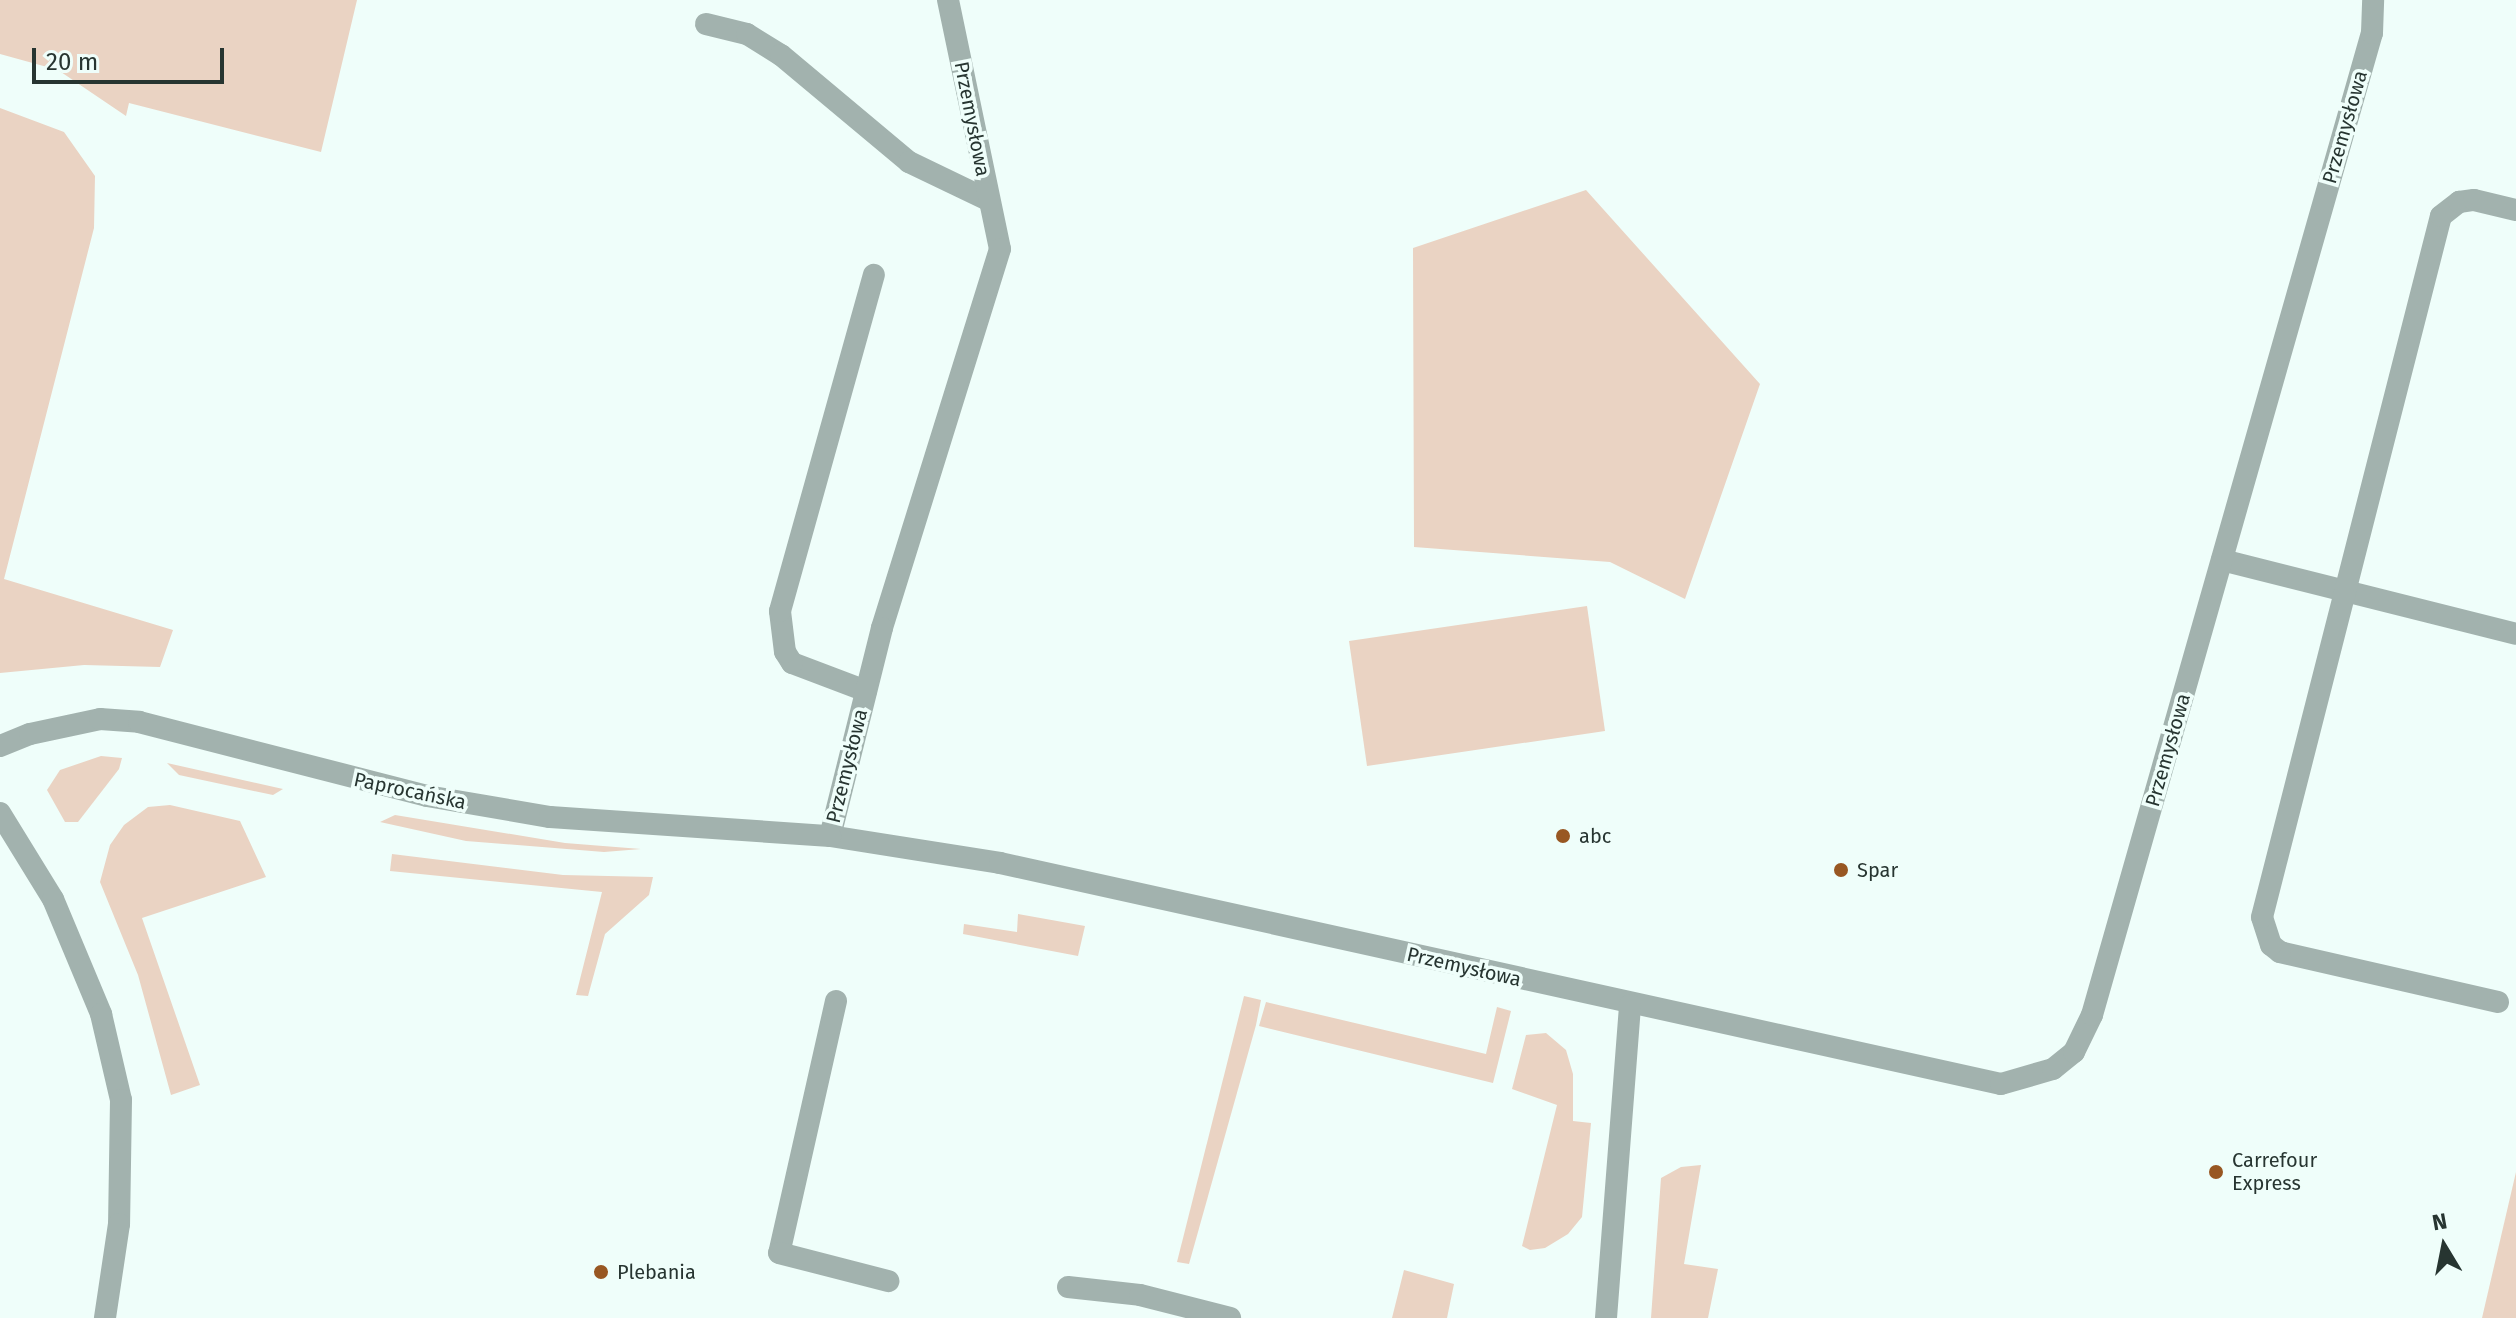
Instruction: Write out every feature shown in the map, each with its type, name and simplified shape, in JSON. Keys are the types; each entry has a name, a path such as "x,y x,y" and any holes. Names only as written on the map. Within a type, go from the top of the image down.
{"street":[{"name":"Przemysłowa","path":"948,0 1000,249 866,691 830,836 1000,863 1630,1005 2001,1084 2041,1076 2064,1061 2081,1041 2092,1015 2372,33 2373,0"},
{"path":"706,24 747,34 781,55 909,162 988,200"},
{"path":"2498,1002 2280,952 2264,932 2265,899 2441,216 2459,202 2474,200 2516,210"},
{"path":"866,691 792,663 785,652 780,611 874,275"},
{"path":"2222,560 2516,634"},
{"name":"Paprocańska","path":"0,746 30,734 100,719 139,722 427,796 550,817 830,836"},
{"path":"0,813 53,899 101,1014 121,1100 121,1210 105,1318"},
{"path":"836,1001 779,1253 888,1281"},
{"path":"1606,1318 1630,1005"},
{"path":"1068,1287 1140,1295 1230,1318"}],"shaded area":[{"path":"0,0 357,0 321,152 129,103 126,116 58,70 0,54"},
{"path":"0,108 64,132 95,176 94,228 4,579 173,630 160,667 84,665 0,673"},
{"path":"1586,190 1760,384 1685,599 1610,562 1414,547 1413,248"},
{"path":"1587,606 1605,731 1367,766 1349,641"},
{"path":"101,756 122,758 119,769 78,822 65,822 47,790 60,770"},
{"path":"167,763 283,789 273,795 179,775"},
{"path":"170,805 240,821 266,877 142,918 200,1085 171,1095 138,975 100,882 110,845 124,825 148,807"},
{"path":"395,815 565,843 641,849 604,852 466,841 380,822"},
{"path":"392,854 563,875 653,877 649,895 605,934 588,996 576,995 602,892 390,871"},
{"path":"1018,914 1085,926 1078,956 963,934 964,924 1017,932"},
{"path":"1244,996 1261,1000 1256,1025 1189,1264 1177,1262"},
{"path":"1266,1002 1486,1054 1497,1007 1511,1011 1493,1083 1259,1026"},
{"path":"1546,1033 1566,1050 1573,1074 1573,1121 1591,1123 1582,1217 1568,1234 1545,1248 1530,1250 1522,1246 1557,1105 1512,1089 1526,1035"},
{"path":"1701,1165 1684,1264 1718,1269 1708,1318 1651,1318 1661,1178 1681,1167"},
{"path":"2516,1172 2516,1318 2482,1318"},
{"path":"1404,1270 1454,1284 1447,1318 1392,1318"}],"place":[{"name":"abc","path":"1563,836"},
{"name":"Spar","path":"1841,870"},
{"name":"Carrefour Express","path":"2216,1172"},
{"name":"Plebania","path":"601,1272"}]}
